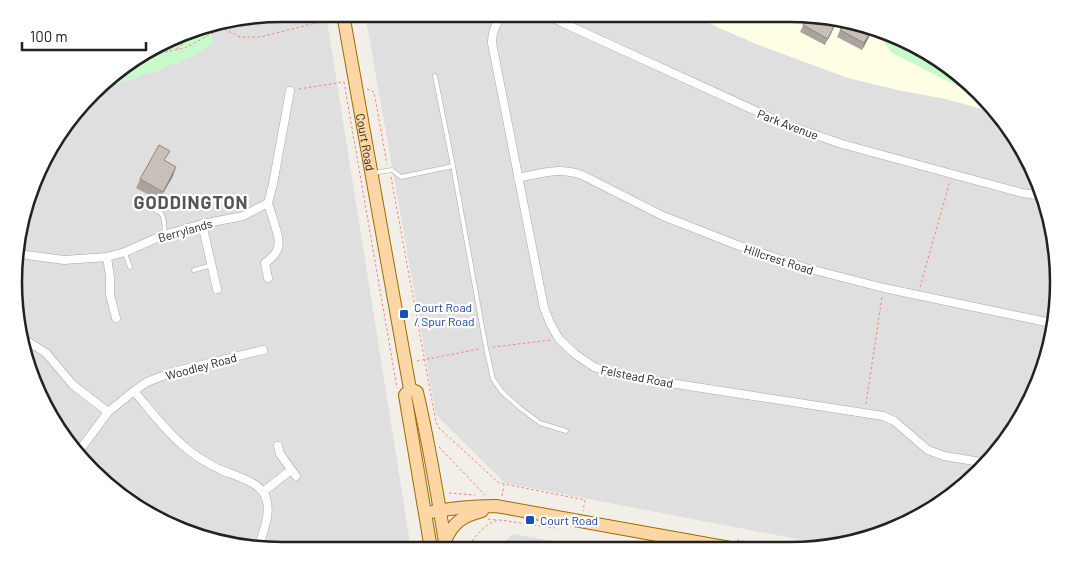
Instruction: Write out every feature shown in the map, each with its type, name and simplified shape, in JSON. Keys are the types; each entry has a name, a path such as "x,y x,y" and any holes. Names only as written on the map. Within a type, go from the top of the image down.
{"main road":[{"name":"Court Road","path":"339,22 378,172 410,389 405,395 430,542"},
{"name":"Court Road","path":"410,389 418,392 445,542"},
{"path":"446,542 448,533 461,519 499,503"},
{"path":"426,512 499,503 723,542"}],"street":[{"name":"Felstead Road","path":"498,22 492,35 492,43 544,308 559,339 575,354 594,368 618,375 883,416 894,422 928,450 944,456 977,461"},
{"name":"Park Avenue","path":"561,22 787,125 842,144 1022,193 1034,195"},
{"path":"268,278 265,263 272,258 279,248 280,240 268,203 290,91"},
{"name":"Hillcrest Road","path":"518,178 556,170 570,171 582,175 663,216 737,246 806,268 918,296 1046,322"},
{"name":"Berrylands","path":"24,255 64,260 107,257 125,252 164,235 202,224 243,216 268,203"},
{"path":"202,224 217,289"},
{"path":"107,257 110,295 116,318"},
{"path":"29,342 46,353 73,386 108,412"},
{"name":"Woodley Road","path":"82,447 108,412 147,382 173,372 264,350"},
{"path":"134,391 161,424 186,448 218,468 252,483 263,492 268,504 267,516 260,540"},
{"path":"263,492 293,473 280,454 278,446"}],"lane":[{"path":"435,76 493,379 502,392 540,423 566,431"},
{"path":"378,172 392,170 401,177 452,166"},
{"path":"144,206 156,209 162,214 164,235"},
{"path":"125,252 130,267"},
{"path":"194,270 212,265"}],"path":[{"path":"224,29 240,37 260,37 316,22"},
{"path":"160,53 185,48 218,30"},
{"path":"175,50 184,42"},
{"path":"354,83 397,390"},
{"path":"290,91 354,83 374,92 387,165"},
{"path":"378,172 391,176 436,422 440,429 498,483 585,500 582,513"},
{"path":"918,296 952,174"},
{"path":"865,413 884,288"},
{"path":"414,362 423,360"},
{"path":"438,446 486,496"},
{"path":"499,503 504,484"},
{"path":"452,493 477,496"},
{"path":"472,542 493,521 500,520 563,529"}],"shaded area":[{"path":"282,22 327,22 410,542 265,541 215,533 167,515 124,488 87,453 57,412 42,381 27,333 22,282 27,231 36,199 49,167 76,124 116,83 157,71 171,64 176,64 213,43 211,32 231,27"},
{"path":"366,22 790,22 841,27 873,36 905,49 948,76 996,124 1015,152 1030,183 1045,231 1050,282 1045,333 1030,381 1015,412 996,440 961,477 920,507 889,522 841,537 807,541 505,483 436,415"},
{"path":"707,22 807,23 857,31 889,42 920,57 948,76 984,110 946,99 848,78 761,46"},
{"path":"513,534 560,542 504,542"}],"green space":[{"path":"211,32 213,43 197,54 176,64 171,64 133,79 116,83 138,66 167,49"},
{"path":"882,39 920,57 962,88 941,78 892,53"}],"building":[{"path":"804,23 834,26 828,39 803,25"},
{"path":"841,27 869,35 864,43 840,30"},
{"path":"159,145 170,151 164,160 176,167 163,192 140,179"}],"place":[{"name":"Court Road / Spur Road","path":"404,314"},
{"name":"Court Road","path":"530,520"}],"district":[{"name":"GODDINGTON","path":"191,202"}]}
